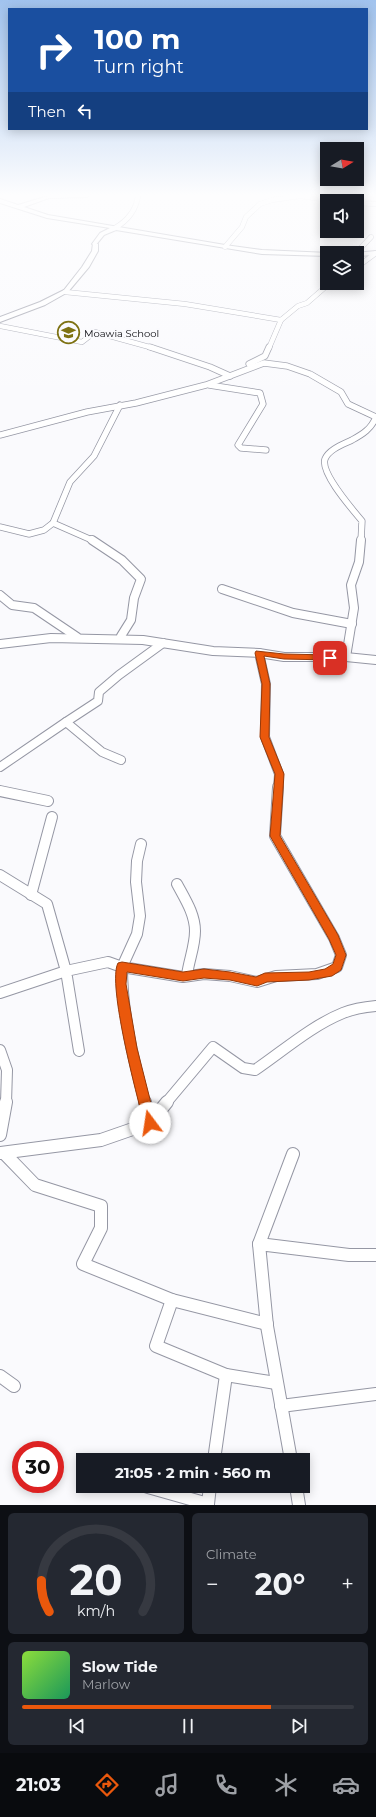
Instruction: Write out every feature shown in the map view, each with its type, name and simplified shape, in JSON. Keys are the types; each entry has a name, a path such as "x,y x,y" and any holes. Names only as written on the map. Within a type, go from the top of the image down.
{"main road":[{"path":"0,316 58,291 68,281 79,266"},
{"path":"0,320 65,292 85,266"}],"street":[{"path":"244,371 240,368 265,356 280,320 298,306 307,303 322,290"},
{"path":"65,292 185,304 280,320"},
{"path":"0,326 82,342 95,332 139,343 210,367 230,376"},
{"path":"0,435 87,412 146,401 206,385 264,363 273,363 310,374 341,392 348,404 376,417 375,424 372,428 363,435 345,443 329,454 325,459 324,465 337,489 362,521 359,562 351,585 354,608 346,657"},
{"path":"206,385 260,393 263,404 238,445 241,448 266,450"},
{"path":"0,527 29,534 44,530 53,523 70,482 94,456 120,405"},
{"path":"53,523 81,533 105,546 130,566 141,579 134,598 131,620 121,636 121,639"},
{"path":"222,589 293,613 352,624"},
{"path":"0,595 12,605 34,608 78,638"},
{"path":"0,644 51,638 121,639 143,640 213,651 259,653 284,657 346,657 376,660"},
{"path":"0,767 98,701 99,692 119,675 163,643"},
{"path":"0,993 66,971 108,962 122,966 183,976 204,974 230,976 257,982 265,977 309,976 328,973 337,967 341,955 334,938 275,836 279,774 265,737 266,684 259,653"},
{"path":"66,722 102,752 120,760"},
{"path":"0,791 48,801"},
{"path":"31,895 52,817"},
{"path":"141,844 137,861 136,882 140,916 137,934 122,966 121,984 131,1048 150,1123"},
{"path":"0,875 47,904 66,971 79,1051"},
{"path":"177,884 194,920 195,932 188,960 187,975"},
{"path":"2,1153 101,1140 150,1123 212,1047 243,1068 255,1070 314,1029 343,1013 360,1008 376,1006"},
{"path":"0,1050 5,1058 9,1080 0,1135"},
{"path":"2,1153 35,1185 101,1206 101,1228 83,1264 172,1300 267,1324"},
{"path":"290,1453 276,1383 260,1277 259,1244 293,1154"},
{"path":"259,1244 349,1255 376,1255"},
{"path":"172,1300 156,1346 226,1375 276,1383"},
{"path":"215,1453 226,1375"},
{"path":"0,1376 14,1386"},
{"path":"281,1406 376,1394"},
{"path":"169,1493 208,1504 209,1493"},
{"path":"297,1493 300,1505"}],"place":[{"name":"Moawia School","path":"69,333"}],"route":[{"path":"150,1123 131,1048 121,984 122,966 183,976 204,974 230,976 257,982 265,977 309,976 328,973 337,967 341,955 334,938 275,836 279,774 265,737 266,684 259,653 284,657 330,658"}]}
